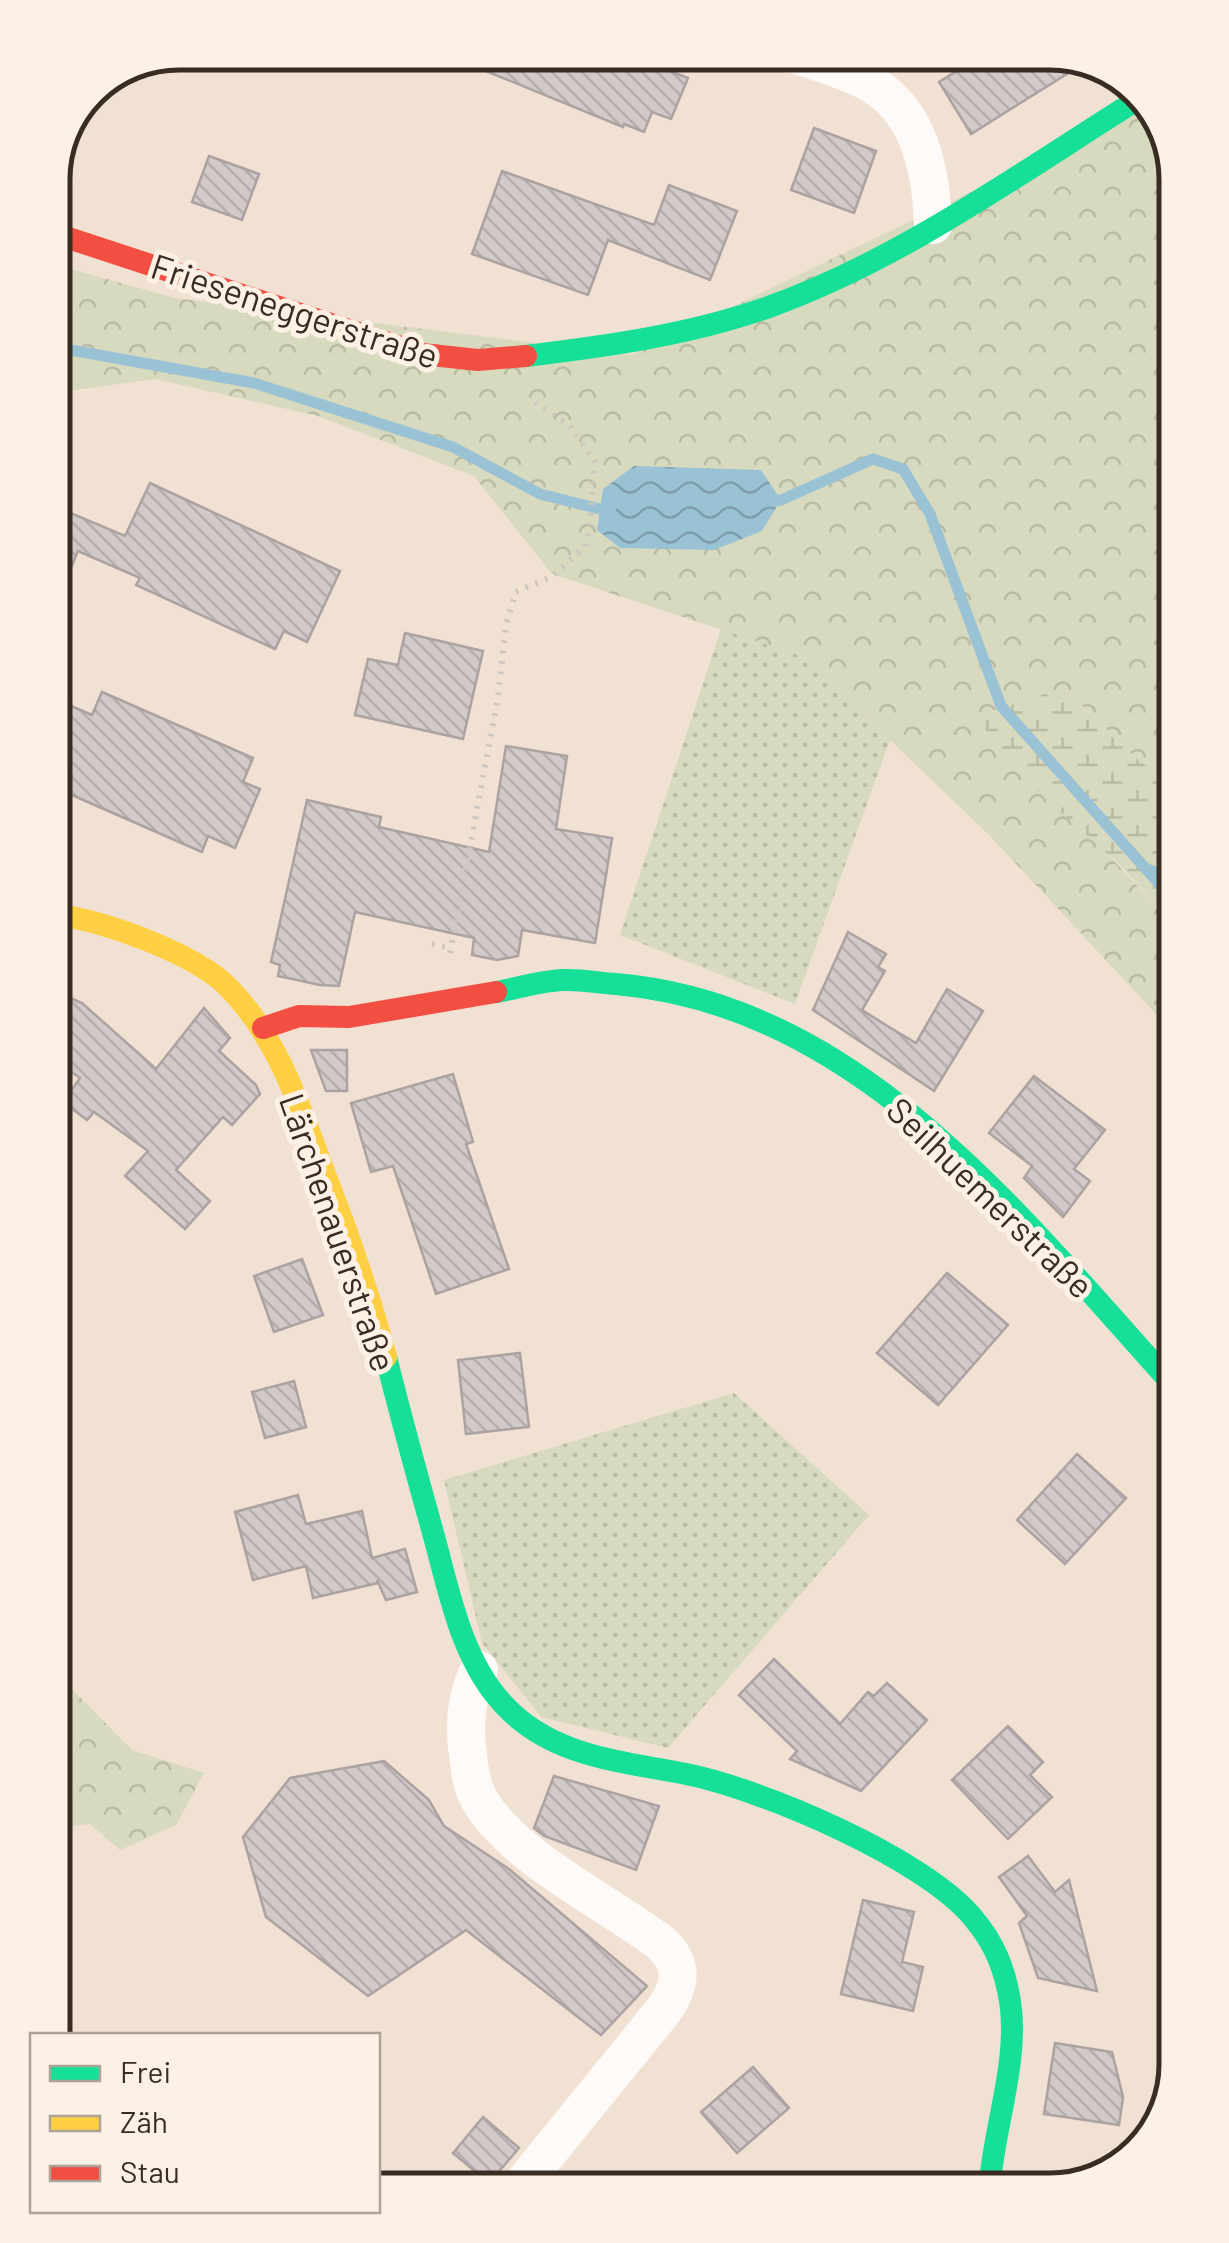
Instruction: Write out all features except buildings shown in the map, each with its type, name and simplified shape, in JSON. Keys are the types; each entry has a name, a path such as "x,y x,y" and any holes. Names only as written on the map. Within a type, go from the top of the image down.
{"street":[{"path":"836,70 867,82 901,109 928,164 932,225"},
{"name":"Frieseneggerstraße","path":"70,239 422,354 470,362 598,347 736,317 840,277 1129,105"},
{"name":"Lärchenauerstraße","path":"70,917 103,925 196,963 228,986 263,1028 303,1115 348,1237 378,1330 431,1528 479,1670 504,1705 522,1724 555,1746 724,1783 779,1803 896,1857 940,1884 973,1916 998,1957 1011,2003 1008,2058 991,2173"},
{"name":"Seilhuemerstraße","path":"263,1028 299,1016 349,1017 563,980 658,988 757,1019 827,1055 890,1096 944,1142 1045,1244 1159,1370"},
{"path":"479,1670 472,1683 466,1735 470,1772 478,1797 504,1832 661,1943 672,1954 679,1977 672,1999 663,2011 531,2173"}],"path":[{"path":"443,1000 498,697 506,626 516,592 552,577 586,547 590,527 594,462 569,425 521,394"},
{"path":"432,944 451,948"}],"green space":[{"path":"1136,113 1151,137 1159,179 1159,774 1138,760 1064,688 977,716 1159,908 1159,1017 990,836 890,740 820,662 552,574 474,476 318,416 155,379 70,391 70,269 175,298 632,355"},
{"path":"721,629 820,662 890,740 795,1004 620,935"},
{"path":"1064,688 1138,760 1159,774 1159,908 1121,866 1012,768 976,716"},
{"path":"734,1393 869,1515 668,1748 541,1717 482,1643 444,1480"},
{"path":"70,1687 132,1750 204,1773 176,1825 120,1850 90,1824 70,1826"}],"water":[{"path":"634,466 761,470 781,500 762,531 714,550 620,548 597,530 603,489"}],"waterway":[{"path":"70,350 254,383 453,447 540,494 600,509 611,508"},
{"path":"769,501 781,500 873,459 903,469 930,514 1001,706 1159,884"},
{"path":"1146,869 1159,872"}],"traffic: fast":[{"path":"526,356 678,332 766,308 816,288 959,213 1129,105"},
{"path":"496,992 563,980 616,984 703,1000 784,1032 859,1076 929,1129 1056,1254 1159,1369"},
{"path":"386,1357 460,1628 478,1670 505,1706 524,1723 566,1746 718,1782 840,1830 919,1873 951,1896 981,1928 1002,1968 1012,2023 1009,2069 991,2173"}],"traffic: slow":[{"path":"70,917 98,923 173,951 215,976 246,1007 274,1050 296,1097 349,1238 386,1357"}],"traffic: jam":[{"path":"70,239 422,354 478,360 526,356"},
{"path":"263,1028 299,1016 349,1017 496,992"}]}
